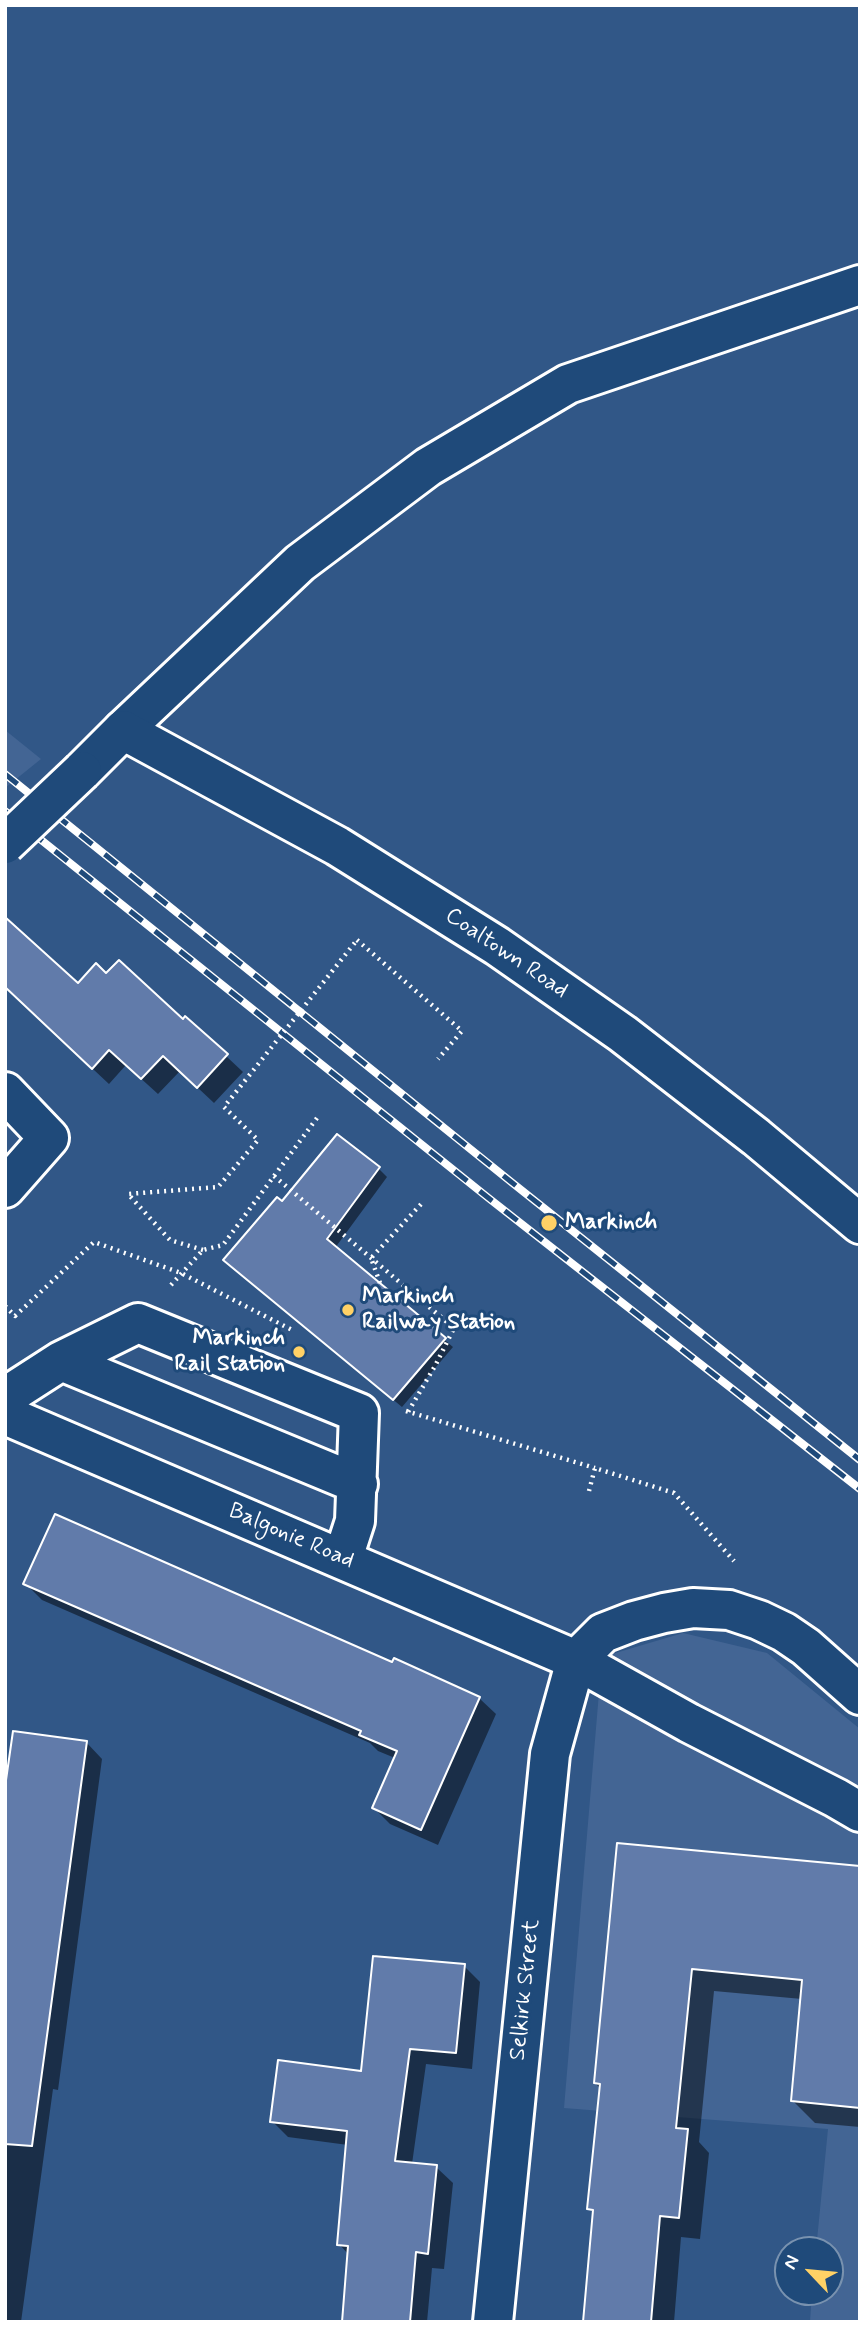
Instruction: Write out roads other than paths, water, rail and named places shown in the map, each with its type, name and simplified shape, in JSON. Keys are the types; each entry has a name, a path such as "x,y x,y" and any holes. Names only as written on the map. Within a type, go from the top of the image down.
{"street":[{"path":"5,844 122,730 300,564 428,467 568,384 860,285"},
{"name":"Coaltown Road","path":"122,730 337,846 497,946 624,1034 756,1137 860,1224"},
{"path":"5,1092 49,1138 5,1188"},
{"path":"5,1397 61,1361 138,1323 359,1413 355,1521 343,1558"},
{"path":"61,1361 358,1484"},
{"name":"Balgonie Road","path":"5,1415 576,1660 689,1723 860,1812"},
{"path":"576,1660 603,1633 634,1621 693,1608 729,1610 784,1632 806,1647 860,1695"},
{"name":"Selkirk Street","path":"493,2322 550,1754 576,1660"}],"railway":[{"path":"5,774 860,1460"},
{"path":"5,811 491,1200 860,1489"}],"place":[{"name":"Markinch","path":"549,1223"},
{"name":"Markinch Railway Station","path":"348,1310"},
{"name":"Markinch Rail Station","path":"299,1352"}]}
